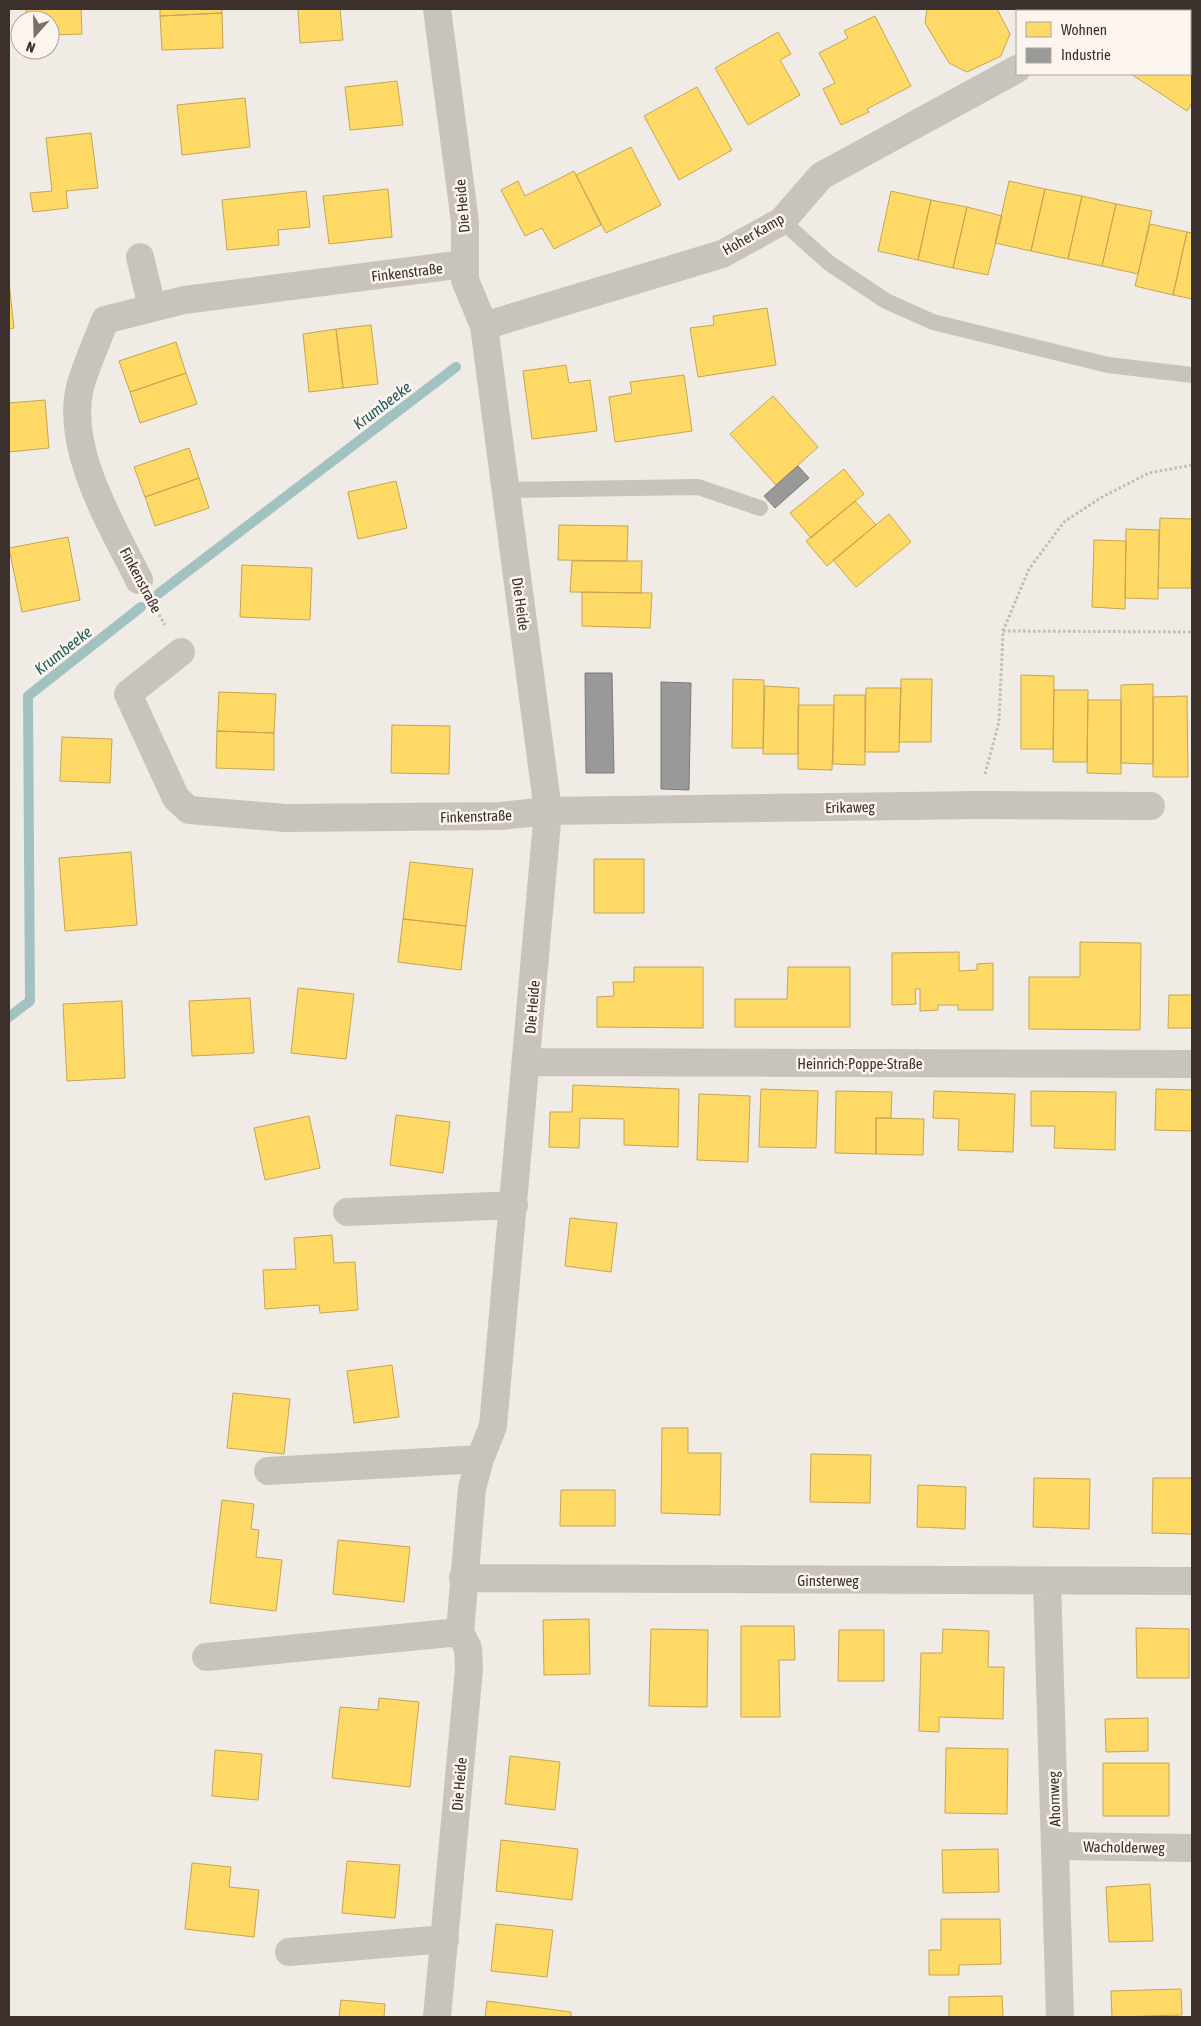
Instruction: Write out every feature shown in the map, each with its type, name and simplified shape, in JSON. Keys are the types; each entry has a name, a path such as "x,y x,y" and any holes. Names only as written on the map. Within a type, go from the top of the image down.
{"street":[{"name":"Die Heide","path":"437,2017 469,1669 468,1648 460,1632 463,1578 472,1488 480,1459 493,1426 548,811 484,326 465,280 465,222 438,9"},
{"name":"Hoher Kamp","path":"484,326 722,254 782,221 821,176 1016,70"},
{"path":"140,257 152,307"},
{"name":"Finkenstraße","path":"139,580 92,485 77,431 80,388 106,320 184,300 464,264"},
{"name":"Finkenstraße","path":"181,652 128,694 176,798 189,810 286,818 500,816 548,811"},
{"name":"Erikaweg","path":"548,811 978,805 1151,806"},
{"name":"Heinrich-Poppe-Straße","path":"527,1062 1192,1064"},
{"path":"347,1212 514,1204"},
{"path":"268,1470 480,1459"},
{"name":"Ginsterweg","path":"463,1578 1192,1581"},
{"name":"Ahornweg","path":"1047,1580 1060,2017"},
{"path":"206,1657 460,1632"},
{"name":"Wacholderweg","path":"1056,1846 1192,1848"},
{"path":"289,1952 445,1939"}],"lane":[{"path":"782,221 829,263 878,296 933,322 1108,365 1192,376"},
{"path":"506,490 698,487 760,508"}],"path":[{"path":"978,805 998,722 1003,631 1030,569 1064,522 1102,497 1149,473 1192,465"},
{"name":"Finkenstraße","path":"139,580 181,652"},
{"path":"1003,631 1192,632"}],"building: Wohnen":[{"path":"81,9 82,34 60,35 60,10 26,10"},
{"path":"160,9 222,9 222,13 160,16"},
{"path":"298,9 340,9 343,40 300,43"},
{"path":"927,9 997,9 1010,34 1001,56 967,72 949,63 925,23"},
{"path":"222,13 223,48 162,50 160,16"},
{"path":"875,16 911,86 867,109 869,112 841,125 823,89 835,83 819,53 848,38 844,31"},
{"path":"1191,24 1192,103 1187,111 1133,75 1191,75"},
{"path":"778,32 791,54 780,60 800,95 748,125 715,68"},
{"path":"397,81 403,125 350,130 345,87"},
{"path":"697,87 732,150 679,180 644,116"},
{"path":"245,98 250,147 182,155 177,105"},
{"path":"91,133 98,188 66,191 68,208 33,212 30,193 52,191 46,138"},
{"path":"631,147 661,205 606,233 576,175"},
{"path":"574,171 601,225 554,249 542,228 525,236 501,190 518,181 525,196"},
{"path":"1009,181 1045,189 1031,251 995,243"},
{"path":"388,189 392,237 329,244 323,196"},
{"path":"1045,189 1082,196 1068,259 1031,251"},
{"path":"306,191 310,227 278,230 279,245 227,250 222,200"},
{"path":"891,191 931,200 918,260 878,251"},
{"path":"1082,196 1116,204 1102,266 1068,259"},
{"path":"931,200 967,207 953,268 918,260"},
{"path":"1116,204 1152,211 1138,274 1102,266"},
{"path":"967,207 1002,216 988,275 953,268"},
{"path":"1150,224 1187,232 1173,295 1135,286"},
{"path":"1187,232 1192,233 1192,299 1173,295"},
{"path":"9,282 14,328 9,329"},
{"path":"767,308 776,365 698,377 690,328 714,325 713,316"},
{"path":"371,325 378,384 343,388 336,329"},
{"path":"336,329 343,388 309,392 303,334"},
{"path":"176,342 186,373 130,392 119,361"},
{"path":"566,365 569,383 590,380 597,431 532,439 523,371"},
{"path":"186,373 197,404 140,423 130,392"},
{"path":"684,375 692,431 615,442 609,397 632,393 630,382"},
{"path":"773,396 818,447 776,485 730,434"},
{"path":"45,400 49,448 9,452 9,403"},
{"path":"189,448 199,478 145,497 134,467"},
{"path":"844,469 864,494 811,538 790,513"},
{"path":"199,478 209,508 155,526 145,497"},
{"path":"396,481 407,528 358,539 348,492"},
{"path":"855,501 876,525 827,566 806,541"},
{"path":"889,514 911,542 856,587 833,560"},
{"path":"1160,518 1192,519 1191,588 1158,588"},
{"path":"559,525 628,526 627,561 558,560"},
{"path":"1126,529 1159,530 1158,599 1125,598"},
{"path":"68,537 80,600 22,612 9,548"},
{"path":"1094,540 1126,541 1125,609 1092,607"},
{"path":"572,561 642,561 641,593 570,592"},
{"path":"242,565 312,568 310,620 240,617"},
{"path":"582,592 652,593 650,628 582,626"},
{"path":"1021,675 1054,676 1053,749 1021,749"},
{"path":"733,679 764,680 763,748 732,748"},
{"path":"901,679 932,679 931,742 899,742"},
{"path":"1153,684 1153,764 1121,763 1121,685"},
{"path":"765,686 799,688 798,754 763,754"},
{"path":"866,688 901,688 899,752 865,752"},
{"path":"1054,690 1088,690 1087,762 1053,762"},
{"path":"219,692 276,694 274,733 217,731"},
{"path":"834,695 865,695 865,765 833,764"},
{"path":"1187,696 1188,777 1153,777 1153,697"},
{"path":"1088,700 1121,700 1121,774 1087,773"},
{"path":"798,705 834,705 832,770 798,769"},
{"path":"392,725 450,726 449,774 391,773"},
{"path":"217,731 274,733 274,770 216,768"},
{"path":"62,737 112,739 110,783 60,781"},
{"path":"131,852 137,925 65,931 59,858"},
{"path":"594,859 644,859 644,913 594,913"},
{"path":"410,862 473,869 466,926 403,919"},
{"path":"403,919 466,926 461,970 398,962"},
{"path":"1080,942 1141,943 1140,1030 1029,1029 1029,977 1080,977"},
{"path":"959,952 959,971 977,970 977,964 993,963 993,1010 958,1010 958,1005 938,1005 938,1010 920,1011 920,989 915,989 916,1004 892,1005 892,953"},
{"path":"634,967 703,967 703,1028 597,1027 597,997 614,996 613,982 634,982"},
{"path":"788,967 850,967 850,1027 735,1027 735,999 787,999"},
{"path":"298,988 354,994 346,1059 291,1053"},
{"path":"1169,995 1192,995 1192,1028 1168,1028"},
{"path":"250,998 254,1053 192,1056 189,1001"},
{"path":"122,1001 125,1078 67,1081 63,1004"},
{"path":"573,1085 679,1089 678,1147 624,1145 624,1119 580,1118 579,1148 549,1147 550,1112 572,1112"},
{"path":"761,1089 818,1091 816,1148 759,1147"},
{"path":"1156,1089 1192,1090 1192,1131 1155,1130"},
{"path":"836,1091 892,1092 891,1118 876,1118 876,1154 835,1153"},
{"path":"934,1091 1015,1094 1013,1152 958,1150 959,1119 933,1118"},
{"path":"1031,1091 1116,1092 1115,1150 1054,1148 1055,1126 1031,1126"},
{"path":"699,1094 750,1096 748,1162 697,1160"},
{"path":"396,1115 450,1122 443,1173 390,1165"},
{"path":"309,1116 320,1168 265,1180 254,1128"},
{"path":"876,1118 924,1119 923,1155 876,1154"},
{"path":"570,1218 617,1223 611,1272 565,1266"},
{"path":"332,1235 334,1263 355,1262 358,1310 320,1313 319,1305 265,1309 263,1270 296,1269 294,1238"},
{"path":"392,1365 399,1417 354,1423 347,1371"},
{"path":"233,1393 290,1399 284,1454 227,1448"},
{"path":"662,1428 688,1428 688,1453 721,1453 720,1515 661,1513"},
{"path":"811,1454 871,1455 870,1503 810,1502"},
{"path":"1034,1478 1090,1479 1089,1529 1033,1527"},
{"path":"1153,1478 1192,1478 1192,1534 1152,1533"},
{"path":"918,1485 966,1487 965,1529 917,1527"},
{"path":"561,1490 615,1490 615,1526 560,1526"},
{"path":"222,1500 254,1504 251,1529 259,1530 256,1557 282,1560 276,1611 210,1603"},
{"path":"338,1540 410,1547 404,1602 333,1594"},
{"path":"589,1619 590,1674 544,1675 543,1620"},
{"path":"741,1626 794,1626 795,1660 779,1660 780,1717 741,1717"},
{"path":"1136,1628 1189,1629 1189,1678 1137,1678"},
{"path":"651,1629 708,1630 707,1707 649,1706"},
{"path":"943,1629 989,1631 988,1667 1004,1667 1003,1719 939,1717 939,1732 919,1731 921,1653 942,1653"},
{"path":"839,1630 884,1630 884,1681 838,1681"},
{"path":"379,1698 419,1702 410,1787 332,1778 340,1707 378,1710"},
{"path":"1148,1718 1148,1751 1106,1752 1105,1719"},
{"path":"946,1748 1008,1749 1007,1814 945,1813"},
{"path":"215,1750 262,1754 258,1800 212,1796"},
{"path":"510,1756 560,1762 555,1810 505,1804"},
{"path":"1103,1763 1169,1763 1169,1816 1103,1816"},
{"path":"501,1840 578,1849 572,1900 496,1891"},
{"path":"998,1849 999,1892 943,1893 942,1850"},
{"path":"347,1861 400,1865 395,1918 342,1913"},
{"path":"192,1863 231,1867 229,1887 259,1890 254,1937 185,1929"},
{"path":"1150,1884 1153,1941 1109,1942 1106,1887"},
{"path":"941,1919 1000,1919 1001,1964 959,1965 959,1975 929,1975 929,1950 941,1950"},
{"path":"496,1924 553,1930 547,1977 491,1971"},
{"path":"1181,1989 1182,2015 1112,2017 1111,1991"},
{"path":"1002,1996 1003,2017 949,2017 949,1997"},
{"path":"341,2000 385,2004 384,2017 339,2017"},
{"path":"487,2001 571,2012 571,2017 485,2017"}],"building: Industrie":[{"path":"798,466 809,478 775,508 764,496"},
{"path":"585,673 612,673 614,773 586,773"},
{"path":"661,682 691,683 689,790 661,789"}],"waterway":[{"name":"Krumbeeke","path":"158,594 456,367"},
{"name":"Krumbeeke","path":"9,1017 30,1001 28,696 141,607"}]}
